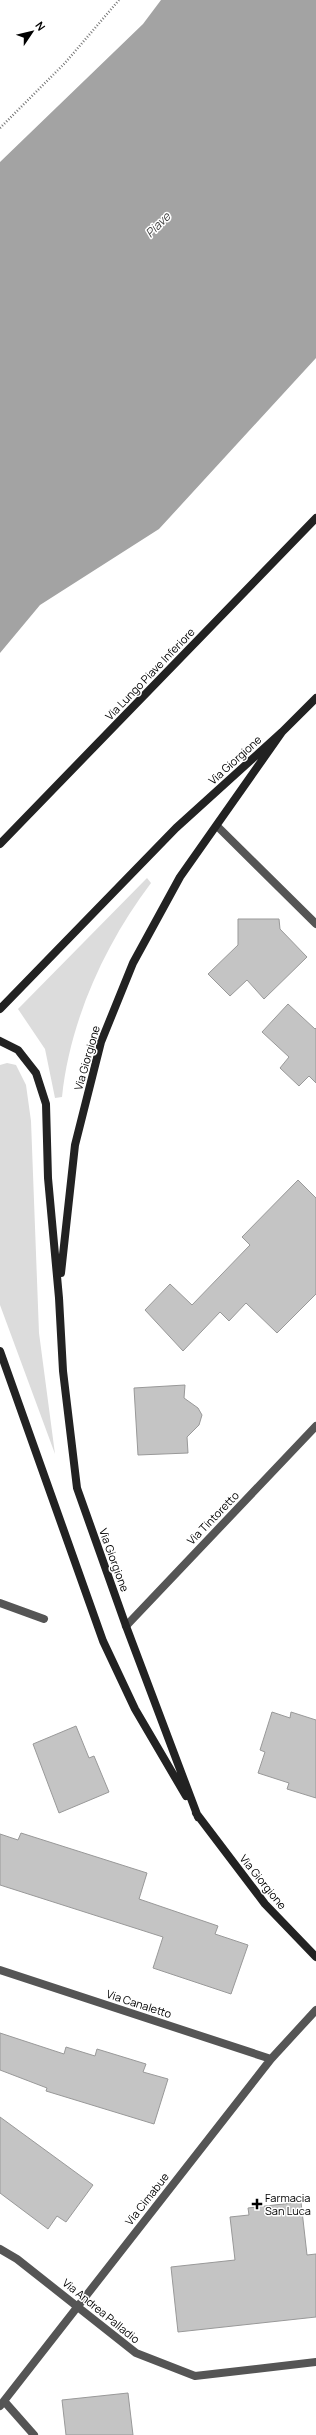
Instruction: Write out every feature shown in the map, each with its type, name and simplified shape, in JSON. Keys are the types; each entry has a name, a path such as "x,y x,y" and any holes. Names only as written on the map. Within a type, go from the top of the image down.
{"main road":[{"name":"Via Lungo Piave Inferiore","path":"0,844 316,518"},
{"name":"Via Giorgione","path":"0,1009 176,828 282,732 316,698"},
{"name":"Via Giorgione","path":"59,1298 64,1230 74,1145 101,1042 133,963 180,877 282,732"},
{"name":"Via Giorgione","path":"0,1041 18,1050 36,1073 46,1104 48,1178 59,1298 62,1371 77,1488 126,1626 198,1817"},
{"name":"Via Giorgione","path":"0,1351 103,1641 135,1709 198,1817 265,1904 316,1957"}],"street":[{"path":"217,826 316,924"},
{"name":"Via Tintoretto","path":"126,1626 316,1427"},
{"path":"0,1603 44,1618"},
{"name":"Via Canaletto","path":"0,1970 270,2060"},
{"name":"Via Cimabue","path":"2,2403 270,2060 316,2010"},
{"name":"Via Andrea Palladio","path":"0,2249 17,2259 136,2353 195,2376 316,2362"},
{"path":"2,2403 34,2435"}],"path":[{"path":"0,128 65,63 119,0"}],"shaded area":[{"path":"147,878 151,883 119,931 92,984 73,1040 66,1068 62,1097 55,1098 45,1049 18,1009"},
{"path":"7,1063 16,1065 26,1085 31,1121 39,1333 55,1454 0,1305 0,1065"}],"water":[{"name":"Piave","path":"161,0 316,0 316,358 159,529 40,605 0,653 0,162 143,24"}],"building":[{"path":"238,919 279,919 280,929 307,957 264,999 247,980 230,996 208,974 238,945"},
{"path":"288,1004 315,1029 316,1028 316,1083 309,1076 299,1086 280,1068 289,1057 262,1032"},
{"path":"298,1180 316,1198 316,1294 277,1333 246,1303 229,1321 220,1312 183,1351 145,1310 170,1284 192,1305 250,1245 242,1237"},
{"path":"185,1385 184,1398 198,1408 202,1415 199,1425 187,1437 188,1453 138,1455 134,1388"},
{"path":"272,1712 290,1718 291,1712 316,1720 316,1798 287,1789 289,1783 258,1773 265,1752 260,1750"},
{"path":"76,1726 89,1758 94,1756 109,1792 59,1813 33,1744"},
{"path":"21,1833 147,1873 139,1899 218,1926 215,1934 248,1945 231,1994 153,1968 163,1937 0,1885 0,1834 18,1840"},
{"path":"0,2033 64,2054 66,2047 95,2056 97,2049 146,2064 143,2072 168,2079 154,2124 46,2091 47,2088 0,2070"},
{"path":"0,2117 93,2185 66,2222 57,2216 48,2229 0,2193"},
{"path":"301,2202 307,2255 316,2254 316,2317 178,2332 171,2267 235,2260 230,2217 249,2215 248,2208"},
{"path":"128,2393 133,2435 66,2435 62,2400"}],"place":[{"name":"Farmacia San Luca","path":"257,2204"}]}
